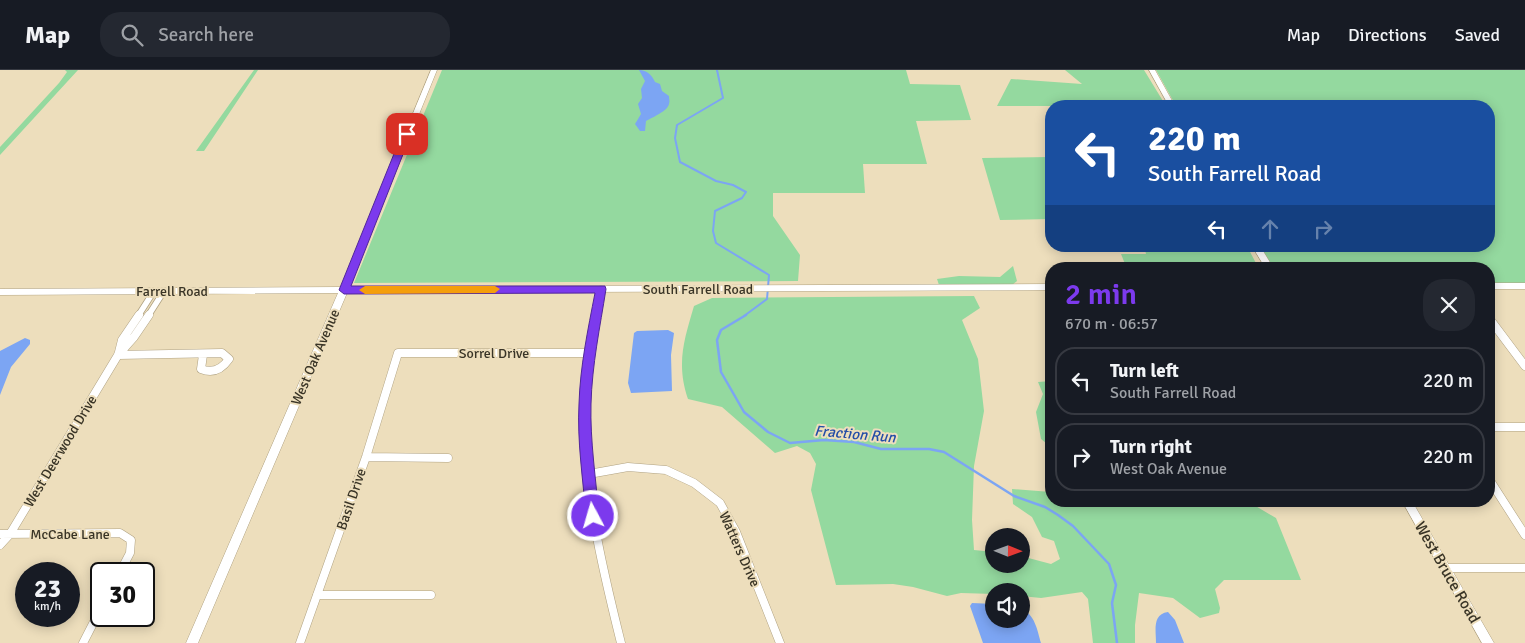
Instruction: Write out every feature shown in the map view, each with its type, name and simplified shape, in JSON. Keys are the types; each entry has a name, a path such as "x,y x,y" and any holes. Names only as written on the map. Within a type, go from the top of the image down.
{"street":[{"name":"West Oak Avenue","path":"192,643 344,290 434,70"},
{"path":"1152,70 1169,100"},
{"path":"1495,286 1525,286"},
{"name":"South Farrell Road","path":"344,290 1045,287"},
{"path":"601,289 590,353 585,403 589,474 600,559 621,643"},
{"name":"Farrell Road","path":"0,292 344,290"},
{"name":"West Deerwood Drive","path":"118,355 122,340 154,291"},
{"name":"West Deerwood Drive","path":"0,545 10,534 118,355 134,337 164,291"},
{"path":"1495,326 1525,366"},
{"name":"Sorrel Drive","path":"398,353 590,353"},
{"name":"Basil Drive","path":"300,643 366,458 398,353"},
{"path":"118,355 203,355"},
{"path":"1495,427 1525,427"},
{"path":"366,458 448,458"},
{"name":"Watters Drive","path":"589,474 628,466 666,470 694,483 720,504 736,532 780,643"},
{"path":"1495,488 1525,536"},
{"name":"West Bruce Road","path":"1411,507 1488,643"},
{"name":"McCabe Lane","path":"0,534 120,533 131,540 130,553 126,562"},
{"path":"1446,568 1525,568"},
{"path":"317,595 431,595"},
{"path":"83,643 91,627"}],"green space":[{"path":"65,70 78,70 0,155 0,147 59,83 67,72"},
{"path":"254,70 258,70 204,151 196,151"},
{"path":"442,70 906,70 910,84 960,85 971,120 916,121 927,164 863,164 865,193 773,193 773,216 800,255 798,281 354,283"},
{"path":"1065,70 1144,70 1162,100 1045,100 1045,106 997,106 1011,79 1082,84"},
{"path":"1156,70 1525,70 1525,283 1495,283 1495,262 1270,262 1264,252 1495,252 1495,100 1173,100"},
{"path":"1045,157 1045,219 1000,220 982,158"},
{"path":"1146,252 1250,252 1255,262 1124,262 1121,254 1146,254"},
{"path":"1013,266 1017,281 1012,285 939,285 937,279 959,276 1000,277"},
{"path":"974,296 980,308 962,320 978,359 984,411 974,466 972,520 974,550 985,551 985,573 1030,573 1030,558 1051,564 1060,559 1054,541 1042,537 1032,517 1013,504 1012,489 1045,492 1045,507 1257,507 1276,518 1301,580 1224,580 1215,589 1220,608 1219,613 1200,618 1173,598 1139,593 1135,643 1093,643 1088,599 1082,592 1041,598 1030,597 1030,583 985,583 985,594 961,593 947,596 893,584 836,585 811,490 816,464 810,453 797,446 775,453 722,407 688,399 682,374 682,363 687,330 694,306 712,298"},
{"path":"1045,381 1045,442 1041,439 1036,412 1043,394 1038,382"}],"water":[{"path":"639,70 649,73 655,82 660,84 662,91 669,96 668,107 663,112 646,121 645,131 640,131 635,124 641,114 638,104 642,98 641,89 645,81"},
{"path":"668,330 674,333 671,355 672,391 631,393 628,383 634,333 637,331"},
{"path":"25,338 30,340 30,344 11,367 0,395 0,351"},
{"path":"972,603 985,604 985,628 1030,628 1030,615 1037,628 1041,643 983,643 970,606"},
{"path":"1168,612 1175,620 1184,643 1156,643 1157,620 1163,613"}],"waterway":[{"name":"Fraction Run","path":"717,70 723,98 677,125 675,138 680,162 716,181 733,185 746,192 742,198 715,211 713,231 716,243 769,275 767,299 744,316"},
{"name":"Fraction Run","path":"746,315 721,330 717,340 721,372 744,412 768,432 790,443 824,440 854,442 881,449 929,449 944,452 1014,496 1045,507 1058,515 1073,526 1109,564 1116,585 1112,603 1117,643"}],"slow traffic":[{"path":"365,290 495,289"}],"route":[{"path":"407,134 344,290 601,289 590,353 585,403 585,430 593,516"}]}
